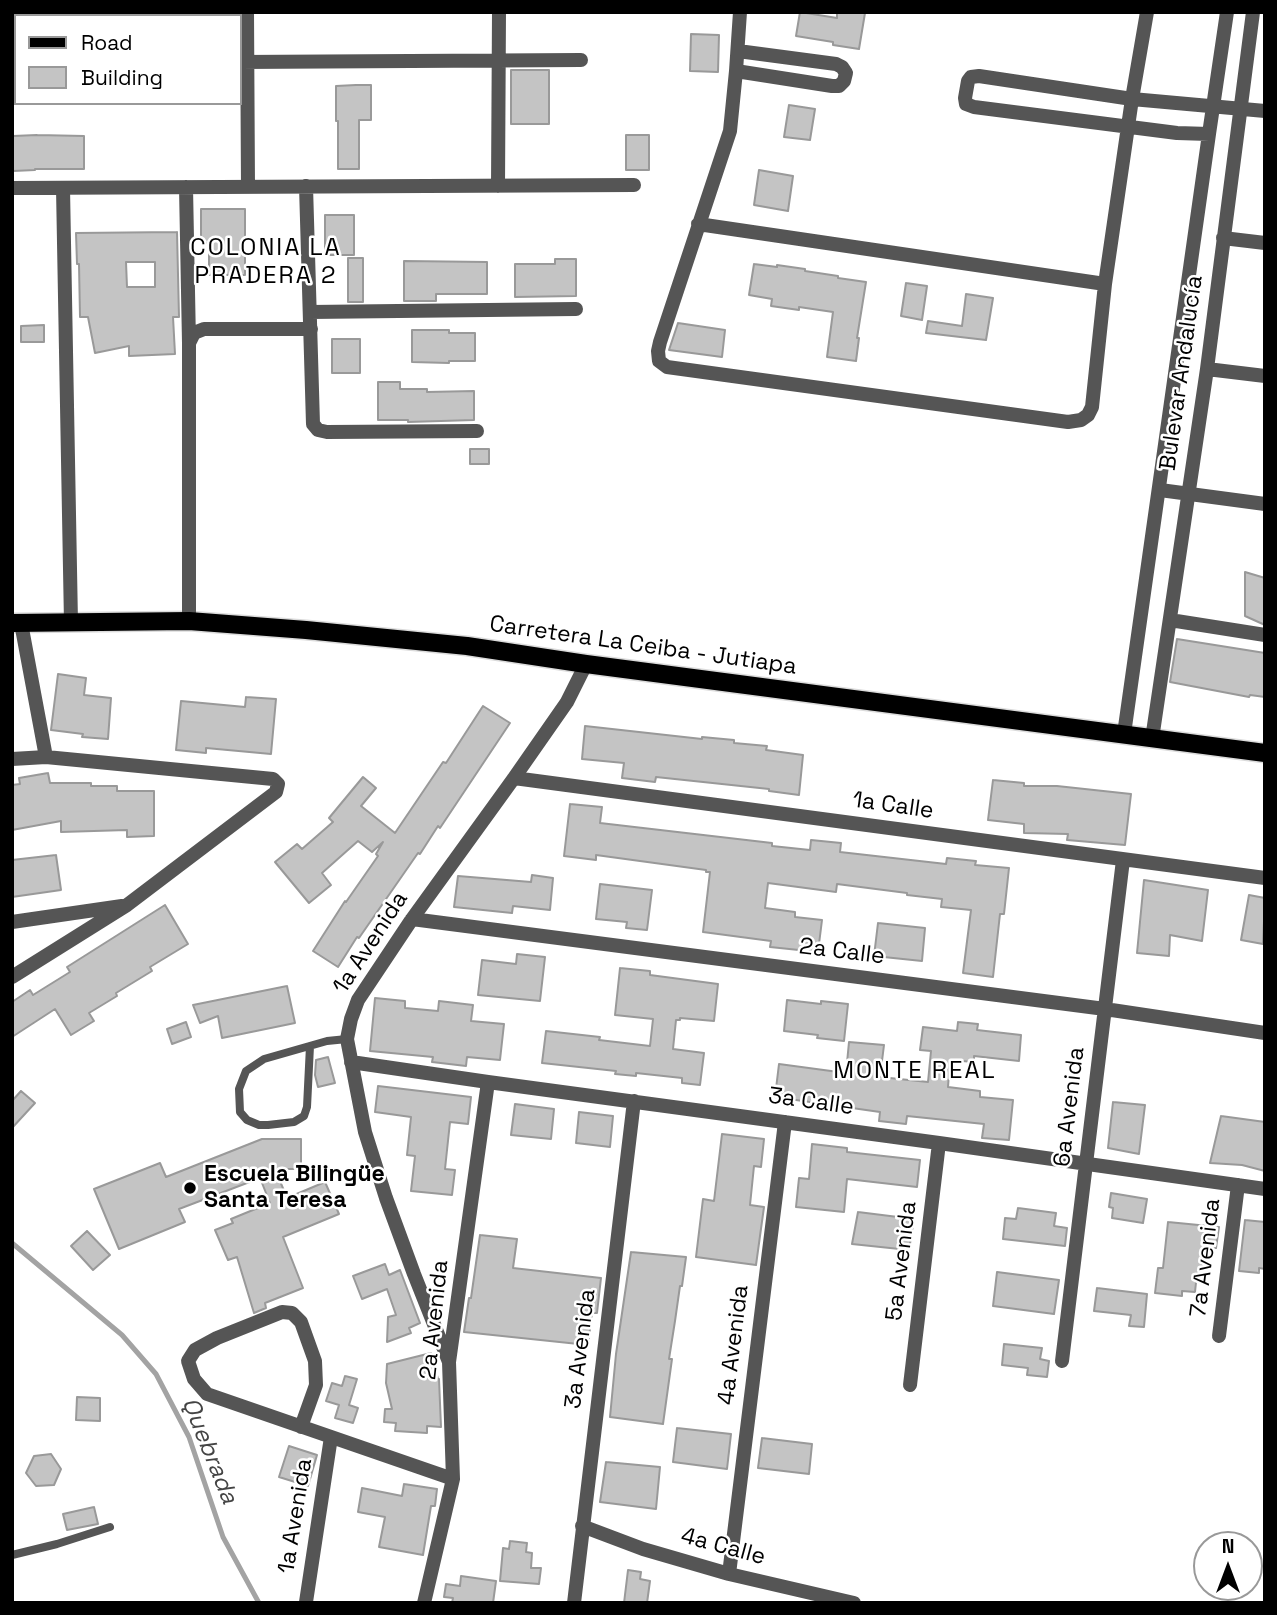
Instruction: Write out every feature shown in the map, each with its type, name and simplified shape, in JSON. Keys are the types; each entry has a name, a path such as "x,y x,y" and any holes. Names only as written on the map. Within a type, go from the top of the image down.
{"main road":[{"name":"Carretera La Ceiba - Jutiapa","path":"17,624 189,621 467,646 1265,753"}],"street":[{"path":"247,12 243,62 248,187"},
{"path":"498,186 499,12"},
{"path":"740,12 730,131 660,342 659,361 667,367 1068,422 1081,420 1088,415 1092,407 1105,284 1147,12"},
{"name":"Bulevar Andalucía","path":"1124,734 1227,12"},
{"name":"Bulevar Andalucía","path":"1152,738 1207,369 1253,12"},
{"path":"736,71 832,86 839,86 845,73 842,67 836,64 738,51"},
{"path":"243,62 581,60"},
{"path":"1209,134 974,107 966,104 968,80 979,76 1132,99 1265,111"},
{"path":"12,188 634,185"},
{"path":"306,186 313,424 318,430 327,432 477,431"},
{"path":"63,187 71,623"},
{"path":"186,187 189,621"},
{"path":"698,224 1105,284"},
{"path":"1223,238 1265,243"},
{"path":"310,312 576,309"},
{"path":"189,343 194,333 204,329 311,329"},
{"path":"1207,369 1265,376"},
{"path":"1160,490 1265,504"},
{"path":"1170,621 1265,635"},
{"path":"17,624 46,758"},
{"name":"1a Avenida","path":"449,1362 386,1198 365,1132 347,1039 358,1000 566,702 586,664"},
{"path":"12,759 46,758 273,779 278,784 276,792 127,905 12,977"},
{"name":"1a Calle","path":"514,778 1265,878"},
{"name":"6a Avenida","path":"1062,1360 1123,860"},
{"path":"12,922 127,905"},
{"name":"2a Calle","path":"412,919 1265,1032"},
{"name":"3a Calle","path":"351,1062 1265,1189"},
{"name":"2a Avenida","path":"424,1603 453,1479 449,1362 488,1082"},
{"name":"3a Avenida","path":"574,1603 634,1101"},
{"name":"4a Avenida","path":"729,1574 785,1122"},
{"name":"5a Avenida","path":"910,1385 939,1143"},
{"name":"7a Avenida","path":"1219,1336 1237,1185"},
{"path":"301,1427 316,1385 315,1361 301,1322 292,1313 282,1312 217,1338 195,1350 188,1361 194,1379 207,1394 301,1427 453,1479"},
{"name":"1a Avenida","path":"306,1602 331,1437"},
{"name":"4a Calle","path":"583,1526 643,1549 729,1574 854,1603"}],"lane":[{"path":"310,1046 307,1107 304,1116 294,1122 268,1125 247,1120 240,1112 239,1090 246,1070 264,1059 327,1041 347,1039"},
{"path":"12,1555 110,1527"}],"building":[{"path":"800,12 837,18 837,12 865,13 859,49 796,36"},
{"path":"691,34 719,35 718,72 690,71"},
{"path":"511,70 549,70 549,124 511,124"},
{"path":"371,85 371,120 359,120 359,169 338,169 336,86"},
{"path":"789,105 815,109 810,140 784,137"},
{"path":"626,135 649,135 649,170 626,170"},
{"path":"13,136 84,136 84,169 13,171"},
{"path":"759,170 793,176 788,211 754,205"},
{"path":"201,209 245,209 245,275 209,275 209,243 201,243"},
{"path":"325,215 354,215 354,255 325,255"},
{"path":"177,232 179,317 173,317 175,354 129,356 129,346 95,353 88,317 80,317 76,233","holes":["126,262 155,262 155,287 127,287"]},
{"path":"348,258 363,258 363,302 348,302"},
{"path":"555,259 576,259 576,296 515,297 515,264 555,264"},
{"path":"404,261 487,262 487,294 436,294 436,301 404,301"},
{"path":"754,264 805,269 866,282 856,361 827,357 833,312 771,306 772,299 749,295"},
{"path":"906,283 927,286 922,320 901,316"},
{"path":"966,294 993,298 986,340 926,333 928,321 962,326"},
{"path":"678,323 725,330 722,357 669,350"},
{"path":"44,325 44,342 21,342 21,326"},
{"path":"412,330 475,333 475,361 412,362"},
{"path":"332,339 360,339 360,373 332,373"},
{"path":"378,382 400,382 400,389 427,389 427,392 474,391 474,420 378,420"},
{"path":"470,449 489,449 489,464 470,464"},
{"path":"1245,572 1265,578 1265,625 1245,616"},
{"path":"1177,639 1265,653 1265,697 1249,697 1170,682"},
{"path":"58,674 86,678 84,695 111,698 108,739 51,730"},
{"path":"246,697 276,699 271,754 206,748 206,753 176,750 181,701 245,707"},
{"path":"483,706 510,723 440,828 438,826 420,854 418,853 338,967 313,951 378,856 376,854 383,842 372,852 358,841 322,873 331,885 309,903 275,862 297,844 302,849 333,822 329,818 363,777 376,788 361,806 395,833"},
{"path":"585,726 734,740 734,743 767,746 766,750 803,755 799,795 769,789 656,777 655,782 622,778 624,763 582,759"},
{"path":"48,773 50,783 91,783 91,786 117,786 117,791 154,791 154,836 127,837 127,830 61,832 61,821 12,830 12,785 20,784 19,778"},
{"path":"993,780 1024,783 1024,786 1057,786 1131,794 1125,845 1067,840 1068,834 1024,833 1024,824 988,820"},
{"path":"570,804 602,807 600,823 810,850 811,840 841,843 840,852 946,864 947,858 976,861 975,865 1009,868 1004,914 1000,914 993,977 963,973 971,910 941,907 942,899 907,893 837,884 836,892 768,883 765,908 795,912 795,917 822,920 818,952 770,947 771,941 703,932 710,872 596,855 596,860 564,856"},
{"path":"56,855 61,890 12,897 12,860"},
{"path":"532,875 553,878 550,910 513,906 512,913 454,907 458,876 531,882"},
{"path":"1144,880 1208,890 1202,941 1170,935 1169,956 1137,953"},
{"path":"600,884 652,890 647,930 626,928 627,922 596,919"},
{"path":"1249,895 1265,898 1263,944 1241,940"},
{"path":"165,905 188,944 150,967 152,971 89,1013 94,1021 71,1035 55,1009 12,1037 12,1002 30,990 33,995 70,972 67,967"},
{"path":"878,923 925,928 922,961 874,956"},
{"path":"517,954 545,957 540,1001 478,995 482,960 516,964"},
{"path":"620,968 718,984 714,1021 680,1018 676,1020 673,1049 704,1053 700,1085 682,1083 682,1078 636,1073 636,1076 615,1074 616,1071 542,1063 546,1031 650,1046 653,1019 615,1015"},
{"path":"287,986 295,1023 222,1038 218,1016 200,1023 193,1005"},
{"path":"375,998 405,1001 405,1008 438,1011 439,1001 473,1005 471,1021 504,1024 500,1060 467,1057 466,1066 432,1062 433,1057 370,1051"},
{"path":"787,1000 848,1004 844,1041 784,1031"},
{"path":"186,1022 191,1037 172,1044 167,1029"},
{"path":"958,1022 978,1024 977,1030 1021,1035 1019,1061 974,1056 974,1062 950,1060 948,1087 980,1091 980,1097 1013,1100 1009,1140 982,1138 984,1124 907,1116 906,1124 879,1121 880,1112 775,1097 779,1064 846,1073 849,1042 884,1045 880,1077 928,1082 931,1051 920,1050 923,1027 957,1031"},
{"path":"328,1057 335,1083 318,1087 315,1075 316,1060"},
{"path":"378,1086 471,1097 468,1124 450,1122 445,1169 455,1170 452,1195 411,1191 415,1156 407,1155 411,1117 375,1112"},
{"path":"21,1091 35,1103 12,1128 12,1101"},
{"path":"1113,1102 1145,1105 1139,1154 1108,1148"},
{"path":"515,1104 554,1109 551,1139 511,1135"},
{"path":"579,1112 613,1116 610,1147 576,1143"},
{"path":"1221,1116 1265,1122 1265,1171 1242,1165 1210,1163"},
{"path":"722,1134 764,1139 761,1167 754,1166 750,1205 764,1207 756,1265 696,1257 703,1199 714,1201"},
{"path":"262,1139 301,1139 301,1169 275,1169 287,1198 325,1182 339,1214 283,1237 303,1288 265,1303 266,1308 254,1313 237,1257 228,1260 215,1230 233,1223 231,1219 270,1203 260,1178 179,1209 185,1222 119,1249 94,1189 160,1163 166,1177"},
{"path":"812,1144 847,1148 847,1152 920,1160 917,1187 847,1179 844,1212 796,1207 799,1178 809,1179"},
{"path":"1111,1193 1147,1199 1143,1223 1112,1218 1113,1208 1109,1207"},
{"path":"1018,1208 1056,1213 1054,1226 1067,1228 1065,1246 1003,1239 1005,1218 1016,1219"},
{"path":"858,1212 914,1219 909,1250 852,1244"},
{"path":"1245,1220 1265,1222 1265,1269 1259,1268 1259,1273 1239,1271"},
{"path":"1168,1222 1219,1227 1216,1248 1204,1246 1201,1274 1197,1273 1195,1292 1182,1291 1182,1296 1155,1293 1158,1268 1163,1268"},
{"path":"87,1231 110,1255 93,1270 71,1246"},
{"path":"480,1235 517,1239 513,1268 601,1278 597,1313 592,1313 588,1345 464,1332"},
{"path":"631,1252 686,1257 669,1359 672,1359 663,1424 610,1417"},
{"path":"385,1264 389,1275 400,1270 420,1323 409,1328 411,1333 387,1342 388,1317 396,1315 387,1289 362,1299 353,1276"},
{"path":"997,1272 1059,1280 1054,1314 993,1306"},
{"path":"1097,1288 1147,1294 1144,1327 1129,1326 1131,1315 1094,1311"},
{"path":"1004,1344 1042,1348 1040,1359 1049,1361 1047,1377 1027,1375 1028,1368 1002,1365"},
{"path":"431,1353 439,1379 441,1427 427,1426 427,1433 395,1431 396,1423 384,1422 385,1409 392,1409 386,1383 387,1364"},
{"path":"345,1376 357,1379 349,1405 358,1408 353,1423 335,1418 339,1405 326,1401 332,1383 342,1386"},
{"path":"77,1397 100,1398 100,1421 76,1420"},
{"path":"677,1428 731,1434 727,1469 673,1462"},
{"path":"762,1438 812,1444 809,1474 758,1468"},
{"path":"289,1446 317,1455 308,1486 279,1477"},
{"path":"51,1454 61,1469 54,1485 36,1486 26,1473 34,1456"},
{"path":"606,1462 660,1467 656,1509 600,1502"},
{"path":"404,1484 437,1489 435,1506 431,1506 423,1555 379,1547 385,1517 358,1512 362,1488 402,1496"},
{"path":"94,1507 98,1524 67,1530 63,1514"},
{"path":"510,1541 527,1543 526,1552 532,1553 531,1568 541,1568 539,1584 500,1581 503,1548 509,1549"},
{"path":"628,1570 641,1572 640,1579 650,1581 647,1603 624,1603"},
{"path":"461,1576 496,1581 493,1603 452,1603 453,1598 444,1597 446,1584 460,1586"}],"waterway":[{"name":"Quebrada","path":"12,1243 122,1335 156,1374 189,1437 223,1537 259,1603"}],"place":[{"name":"Escuela Bilingüe Santa Teresa","path":"190,1188"}],"district":[{"name":"COLONIA LA PRADERA 2","path":"266,262"},
{"name":"MONTE REAL","path":"915,1071"}]}
